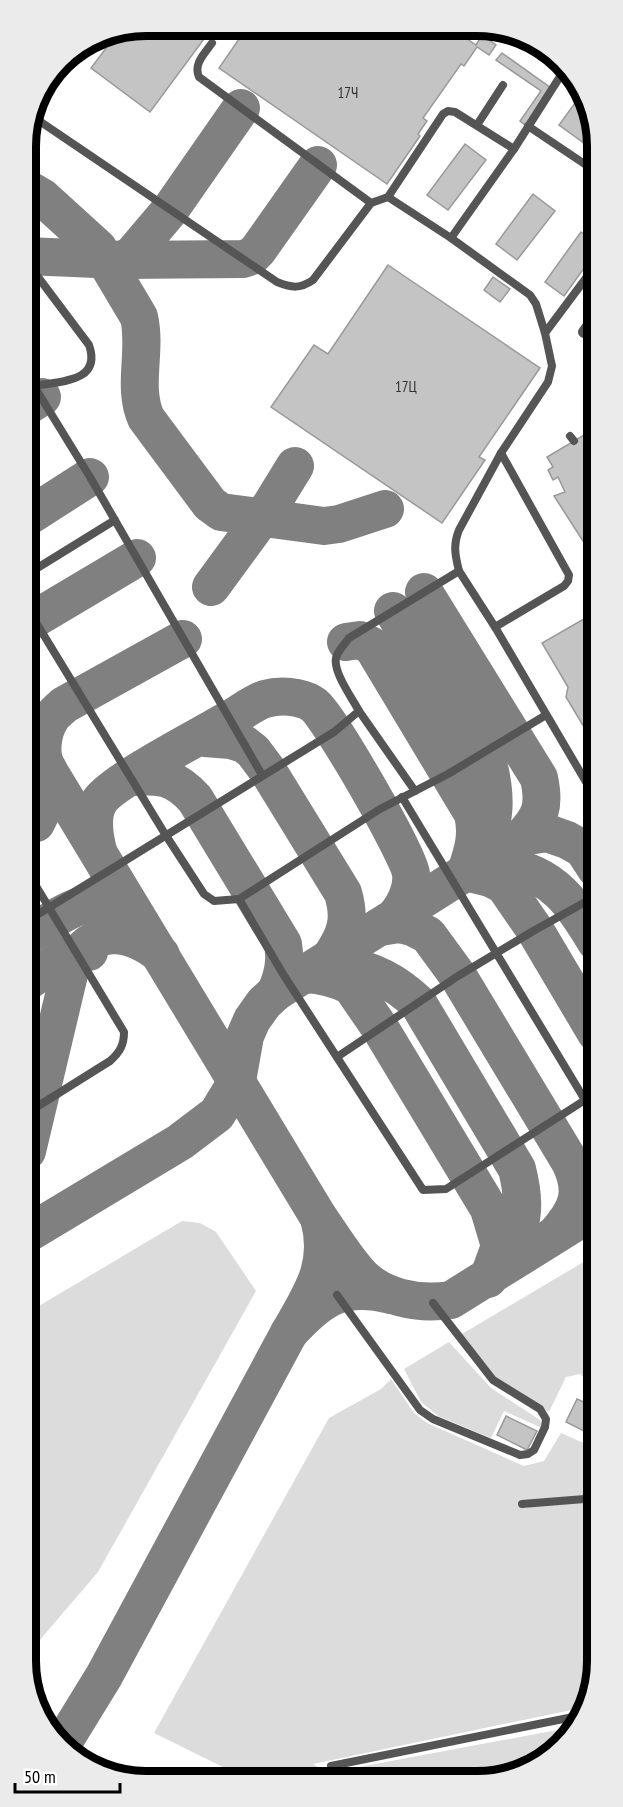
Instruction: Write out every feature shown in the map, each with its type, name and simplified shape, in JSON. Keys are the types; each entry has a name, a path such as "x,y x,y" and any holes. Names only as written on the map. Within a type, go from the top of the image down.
{"street":[{"path":"584,333 587,329"}],"lane":[{"path":"212,43 197,65 196,71 199,77 371,203"},
{"path":"451,238 514,149 561,75"},
{"path":"477,125 503,85"},
{"path":"39,121 277,282 290,287 303,287 313,280 371,203 388,197 443,114 448,111 455,112 514,149"},
{"path":"528,126 587,166"},
{"path":"388,197 451,238 530,295 536,304 552,366 548,382 501,453 454,542 454,553 459,571 495,627 587,784"},
{"path":"36,274 89,345 93,356 91,367 82,376 36,387"},
{"path":"545,333 587,277"},
{"path":"36,389 115,520 262,775"},
{"path":"495,627 564,586 569,575 501,453"},
{"path":"36,569 115,520"},
{"path":"415,791 359,711 337,670 336,659 340,649 349,638 459,571"},
{"path":"36,622 165,834 204,894 214,901 239,899 402,797 448,774 546,716"},
{"path":"36,915 334,732 359,711"},
{"path":"239,899 283,974 423,1190 446,1189 585,1100 402,797"},
{"path":"36,886 124,1032 124,1042 119,1053 110,1061 36,1107"},
{"path":"337,1057 458,976 587,901"},
{"path":"337,1295 420,1410 433,1419 520,1455 528,1454 534,1450 545,1427 546,1419 540,1410 493,1380 433,1303"},
{"path":"522,1503 587,1499"},
{"path":"330,1766 571,1717"}],"shaded area":[{"path":"182,1221 200,1223 216,1232 256,1291 98,1572 36,1644 36,1308"},
{"path":"587,1260 587,1380 580,1374 566,1377 549,1412 497,1379 462,1334"},
{"path":"449,1342 491,1388 540,1420 544,1429 504,1411 491,1438 438,1416 421,1402 404,1369"},
{"path":"391,1379 414,1413 427,1423 524,1466 544,1461 561,1433 587,1445 587,1668 576,1709 313,1764 324,1771 231,1771 154,1733 329,1418 381,1389"},
{"path":"563,1729 549,1744 532,1756 519,1763 498,1769 338,1771"}],"building":[{"path":"200,36 204,39 150,112 91,68 111,42 125,38"},
{"path":"241,36 463,36 476,45 481,36 496,45 489,55 477,47 464,66 461,64 423,118 427,121 418,134 420,136 387,184 219,68"},
{"path":"502,53 551,88 525,125 520,121 541,91 496,60"},
{"path":"575,103 579,106 585,125 587,145 559,125"},
{"path":"465,144 486,160 448,210 427,195"},
{"path":"533,194 555,211 517,260 496,244"},
{"path":"581,232 587,236 587,264 564,296 545,282"},
{"path":"388,265 540,368 479,457 485,460 442,523 271,407 314,345 328,354"},
{"path":"493,277 510,289 500,302 484,290"},
{"path":"587,433 587,539 583,541 554,496 565,492 558,477 553,480 548,470 553,467 547,457"},
{"path":"587,617 587,732 566,697 568,687 542,643"},
{"path":"577,1399 587,1404 587,1432 566,1422"},
{"path":"506,1416 537,1431 527,1450 497,1435"}],"taxiway":[{"path":"36,256 120,260 131,256 170,210 241,108"},
{"path":"120,260 243,259 252,256 318,165"},
{"path":"36,194 98,248 139,317 142,343 140,394 146,418 210,504 221,512 324,526 339,524 385,509"},
{"path":"36,401 42,397"},
{"path":"211,587 271,505 295,466"},
{"path":"36,512 90,477"},
{"path":"36,618 137,558"},
{"path":"424,592 539,778 542,796 540,810 534,823 522,837"},
{"path":"346,642 360,640 372,646 473,814 474,843 466,872 482,846 491,822 494,797 489,767 393,611"},
{"path":"48,769 43,758 43,738 47,725 56,712 64,705 183,639"},
{"path":"98,851 94,832 96,807 107,793 120,783 255,703 273,697 297,698 314,705 336,734 384,816 407,862 411,874 410,891 396,916"},
{"path":"205,738 231,740 244,744 253,751 268,771 343,893 347,911 346,927 330,958"},
{"path":"36,750 319,1218 347,1258 366,1280 376,1288 400,1298 426,1301 451,1300 587,1215"},
{"path":"36,823 46,801 49,785 47,770 43,763"},
{"path":"130,777 150,776 173,781 195,799 283,944 283,968 276,992"},
{"path":"36,1229 180,1142 217,1114 237,1081 245,1036 252,1020 264,1003 276,992 522,837 547,833 567,840 583,849 587,855"},
{"path":"477,866 522,870 549,883 570,903 587,928"},
{"path":"466,872 490,878 504,885 535,930 587,1018"},
{"path":"36,930 75,908 88,903 101,902 114,904 127,911 141,924"},
{"path":"380,927 399,924 412,927 428,935 458,976 570,1162 575,1173 578,1192 574,1209 556,1234"},
{"path":"36,1113 71,966 80,953 90,943 112,935 136,940 161,955"},
{"path":"36,976 66,955 89,952"},
{"path":"343,965 383,978 418,1003 517,1169 522,1202 519,1228 507,1252 488,1279 500,1246 489,1209 380,1028 351,986 329,977 305,974 325,967 343,965"},
{"path":"319,1218 323,1250 318,1278 289,1333 322,1302 334,1296 359,1291 391,1295"},
{"path":"66,1737 104,1676 289,1333"}]}
